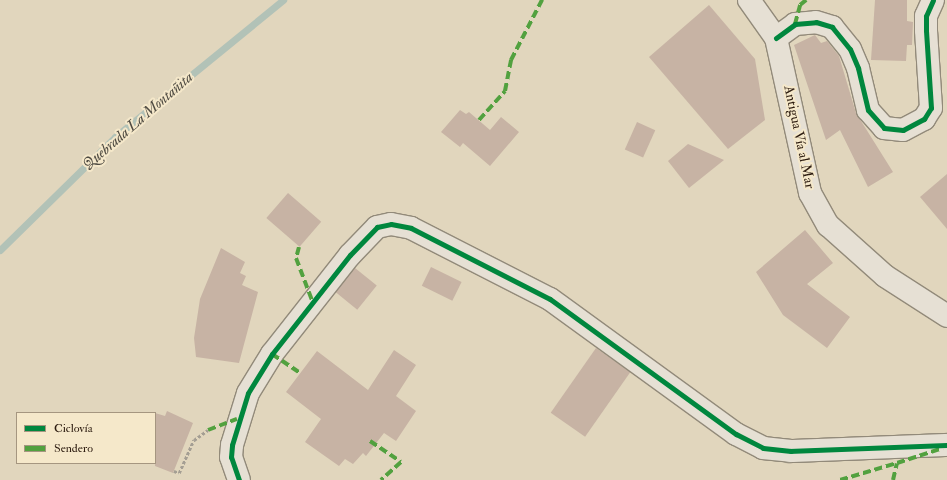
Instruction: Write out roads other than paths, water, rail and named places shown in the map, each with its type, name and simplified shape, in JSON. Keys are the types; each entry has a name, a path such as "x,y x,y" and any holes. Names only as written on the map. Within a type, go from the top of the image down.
{"street":[{"name":"Antigua Vía al Mar","path":"749,0 776,38 810,193 828,224 885,276 947,316"},
{"path":"776,38 795,24 816,22 832,27 850,49 858,68 868,110 884,128 903,130 924,119 931,108 926,16 933,0"},
{"path":"239,480 231,457 232,445 248,393 272,354 350,255 377,227 391,224 411,228 550,299 736,434 763,448 791,451 947,445"}],"waterway":[{"name":"Quebrada La Montañita","path":"0,250 115,137 283,0"}]}
